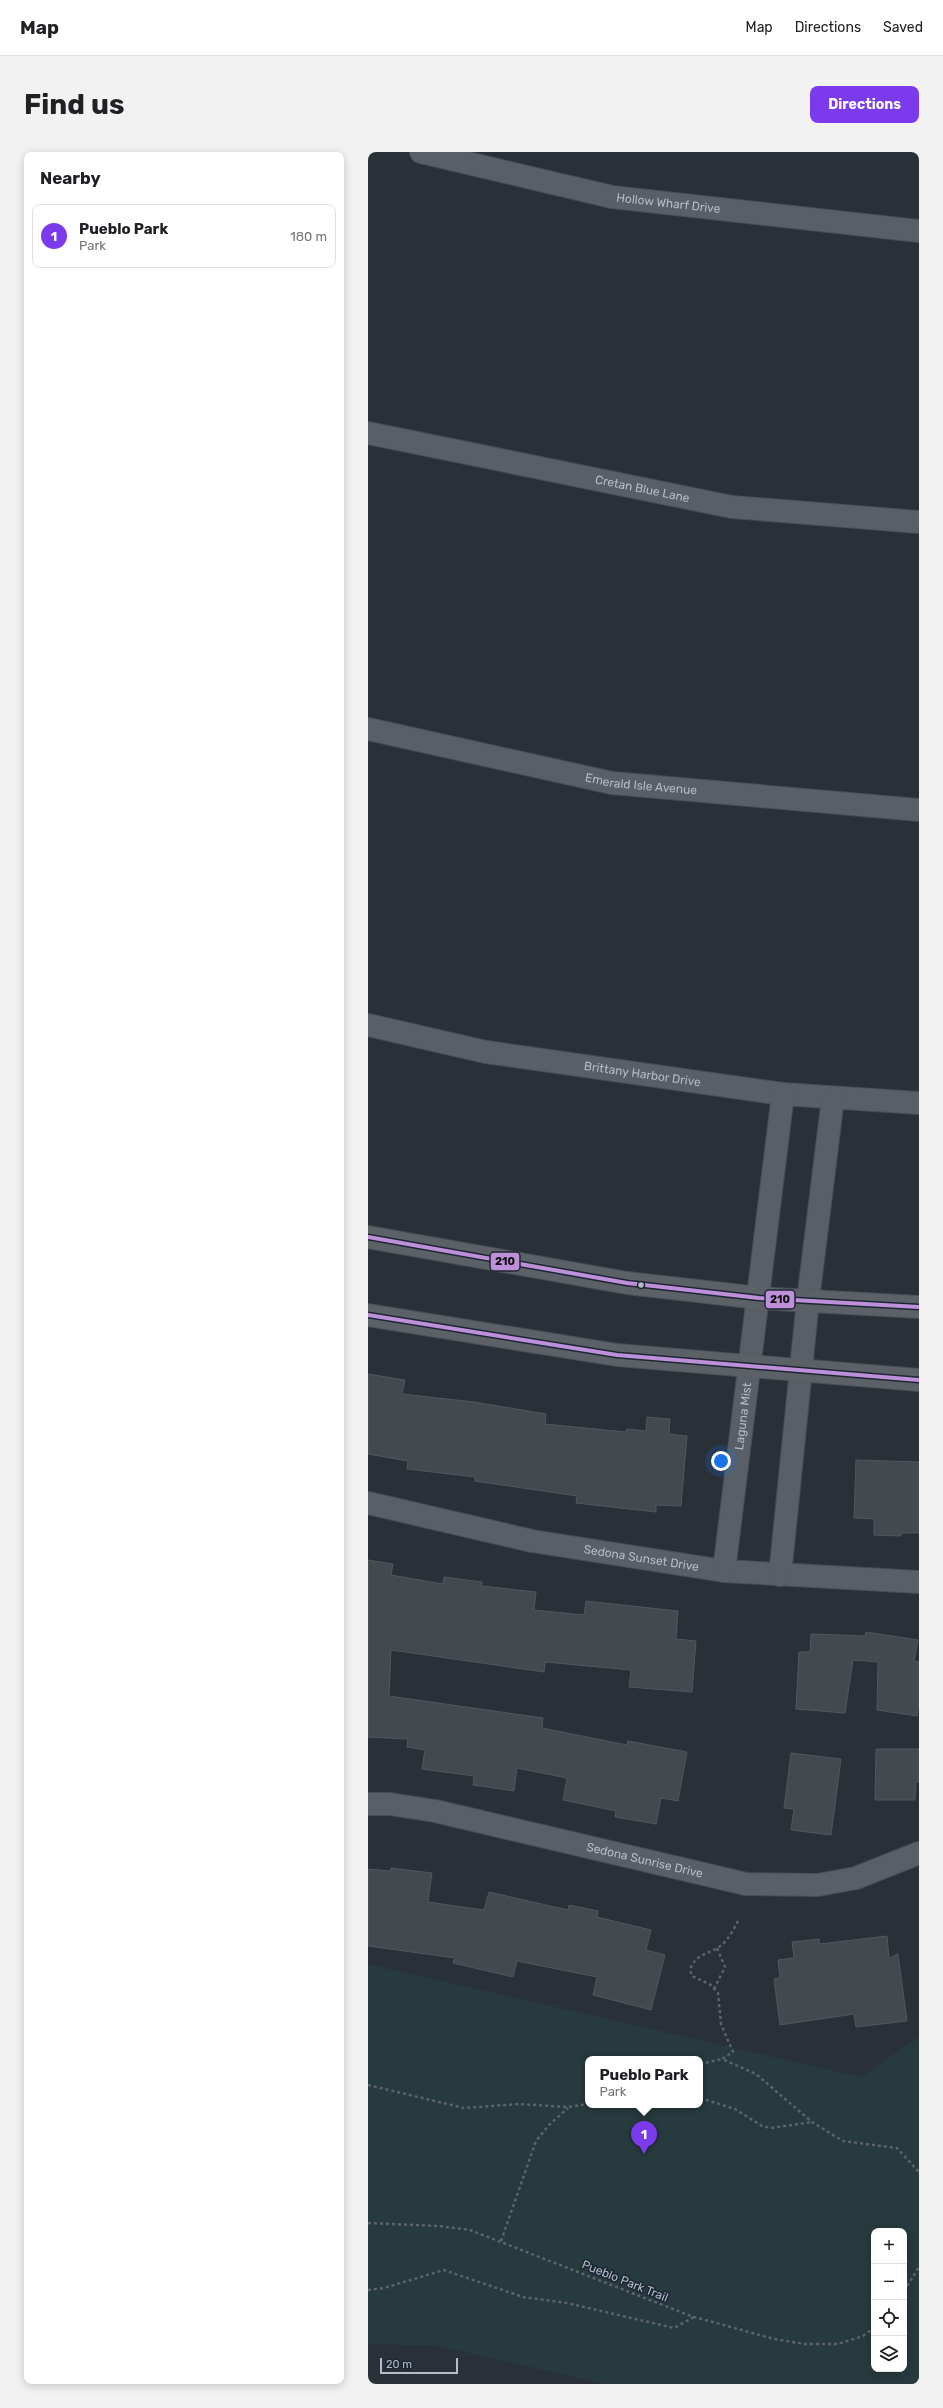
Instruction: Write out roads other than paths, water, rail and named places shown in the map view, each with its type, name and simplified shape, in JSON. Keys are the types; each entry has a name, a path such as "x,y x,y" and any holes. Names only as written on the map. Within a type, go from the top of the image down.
{"main road":[{"path":"368,1237 628,1283 759,1298 919,1307"},
{"path":"368,1315 617,1355 919,1380"}],"street":[{"name":"Hollow Wharf Drive","path":"421,152 612,197 919,231"},
{"name":"Cretan Blue Lane","path":"368,434 732,507 919,522"},
{"name":"Emerald Isle Avenue","path":"368,730 612,783 919,810"},
{"name":"Brittany Harbor Drive","path":"368,1024 486,1052 782,1094 919,1103"},
{"name":"Laguna Mist","path":"724,1572 759,1298 782,1094"},
{"path":"780,1574 808,1300 833,1098"},
{"name":"Sedona Sunset Drive","path":"368,1503 532,1541 724,1572 919,1582"},
{"name":"Sedona Sunrise Drive","path":"368,1804 390,1804 436,1811 746,1884 818,1885 856,1878 919,1853"}],"place":[{"name":"Pueblo Park","path":"644,2154"}]}
